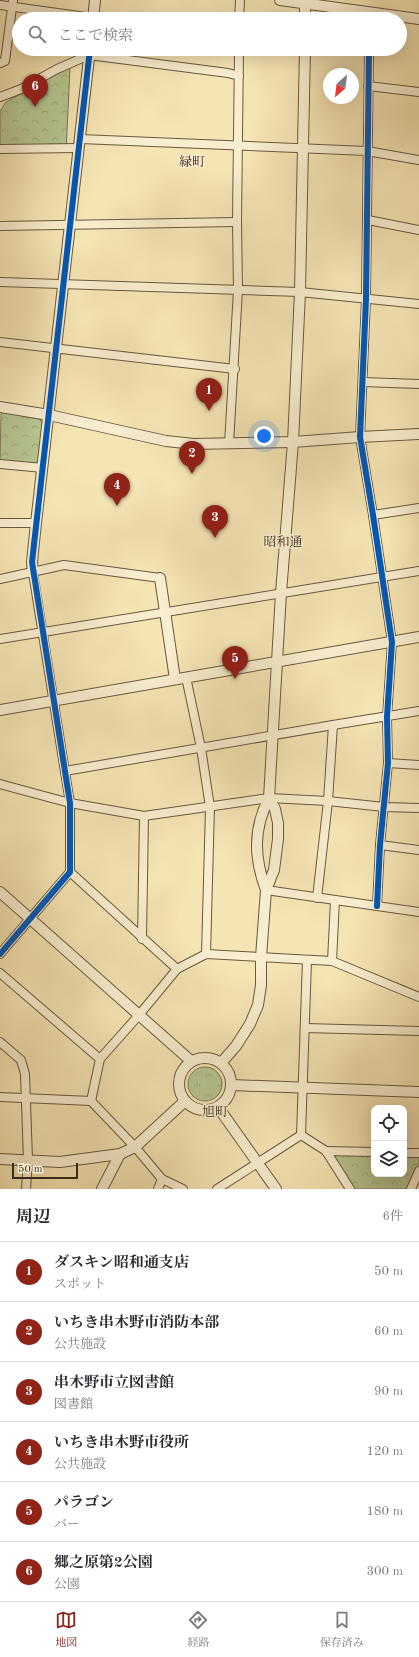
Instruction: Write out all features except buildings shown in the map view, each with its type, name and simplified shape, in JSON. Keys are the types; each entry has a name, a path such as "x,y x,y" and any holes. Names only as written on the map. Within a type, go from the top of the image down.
{"street":[{"path":"94,12 95,0"},
{"path":"240,0 240,12"},
{"path":"280,0 306,2 351,12"},
{"path":"305,12 306,2"},
{"path":"0,64 5,61 4,44 13,3"},
{"path":"0,5 13,3 61,12"},
{"path":"407,18 419,19"},
{"path":"0,97 21,89 81,56"},
{"path":"0,954 70,872 70,803 32,562 89,56"},
{"path":"115,56 228,73 239,76"},
{"path":"229,444 235,369 238,290 237,222 239,56"},
{"path":"266,890 260,873 256,852 262,812 269,798 276,662 293,442 300,292 305,56"},
{"path":"368,56 368,220 360,437 392,642 387,717 388,763 380,845 378,906"},
{"path":"368,86 419,92"},
{"path":"0,149 79,143 239,146 367,151 419,160"},
{"path":"368,220 419,230"},
{"path":"0,226 237,222"},
{"path":"0,282 300,292 419,304"},
{"path":"0,342 235,369"},
{"path":"363,382 419,384"},
{"path":"0,407 49,415 166,441 194,444 293,442 419,434"},
{"path":"0,464 43,468"},
{"path":"373,515 419,508"},
{"path":"0,523 36,523"},
{"path":"0,579 64,566 160,578 175,679"},
{"path":"0,640 419,570"},
{"path":"0,710 419,637"},
{"path":"186,677 201,748 210,807 206,954"},
{"path":"65,771 273,736 333,724 419,711"},
{"path":"317,898 328,801 333,724"},
{"path":"388,763 419,765"},
{"path":"0,784 70,803 144,816 269,798 328,801 384,807 419,808"},
{"path":"221,1063 236,1046 250,1024 258,1005 261,985 261,957 266,890 274,870 278,839 278,823 275,809 269,798"},
{"path":"142,939 144,816"},
{"path":"380,845 419,850"},
{"path":"70,872 142,939 177,969"},
{"path":"266,890 419,912"},
{"path":"0,892 191,1061"},
{"path":"332,961 335,900"},
{"path":"91,1101 100,1059 140,1015 177,969 206,954 332,961 419,997"},
{"path":"301,1135 307,960"},
{"path":"0,973 100,1059"},
{"path":"304,1028 419,1030"},
{"path":"0,1042 21,1060 25,1074 28,1160 26,1189"},
{"path":"203,1058 216,1060 227,1069 232,1085 230,1094 218,1107 210,1110 201,1110 192,1107 185,1101 180,1093 179,1080 184,1067 191,1061 203,1058"},
{"path":"232,1085 419,1092"},
{"path":"0,1097 91,1101 135,1147 162,1179 183,1189"},
{"path":"0,1159 60,1162 120,1154 135,1147 185,1101"},
{"path":"218,1107 276,1189"},
{"path":"301,1135 326,1151 350,1189"},
{"path":"217,1189 301,1135"},
{"path":"326,1151 371,1152"},
{"path":"407,1153 419,1153"},
{"path":"102,1189 120,1154"},
{"path":"415,1185 419,1171"},
{"path":"158,1189 162,1179"}],"green space":[{"path":"70,67 66,152 0,148 0,111 6,102"},
{"path":"3,412 40,419 43,426 39,461 35,464 0,460 1,414"},
{"path":"202,1067 208,1067 217,1072 221,1078 221,1090 217,1096 208,1101 202,1101 193,1096 188,1087 188,1081 193,1072"},
{"path":"331,1153 371,1154 371,1177 407,1177 407,1154 419,1154 419,1166 412,1189 355,1189"}],"cycle path":[{"path":"0,954 70,872 70,803 32,562 89,56"},
{"path":"369,56 366,299 360,437 392,642 387,717 388,763 380,845 377,906"}],"place":[{"name":"郷之原第2公園","path":"35,107"},
{"name":"ダスキン昭和通支店","path":"209,411"},
{"name":"いちき串木野市消防本部","path":"192,474"},
{"name":"いちき串木野市役所","path":"117,506"},
{"name":"串木野市立図書館","path":"215,538"},
{"name":"パラゴン","path":"235,679"}],"district":[{"name":"緑町","path":"192,162"},
{"name":"昭和通","path":"283,542"},
{"name":"旭町","path":"215,1112"}]}
